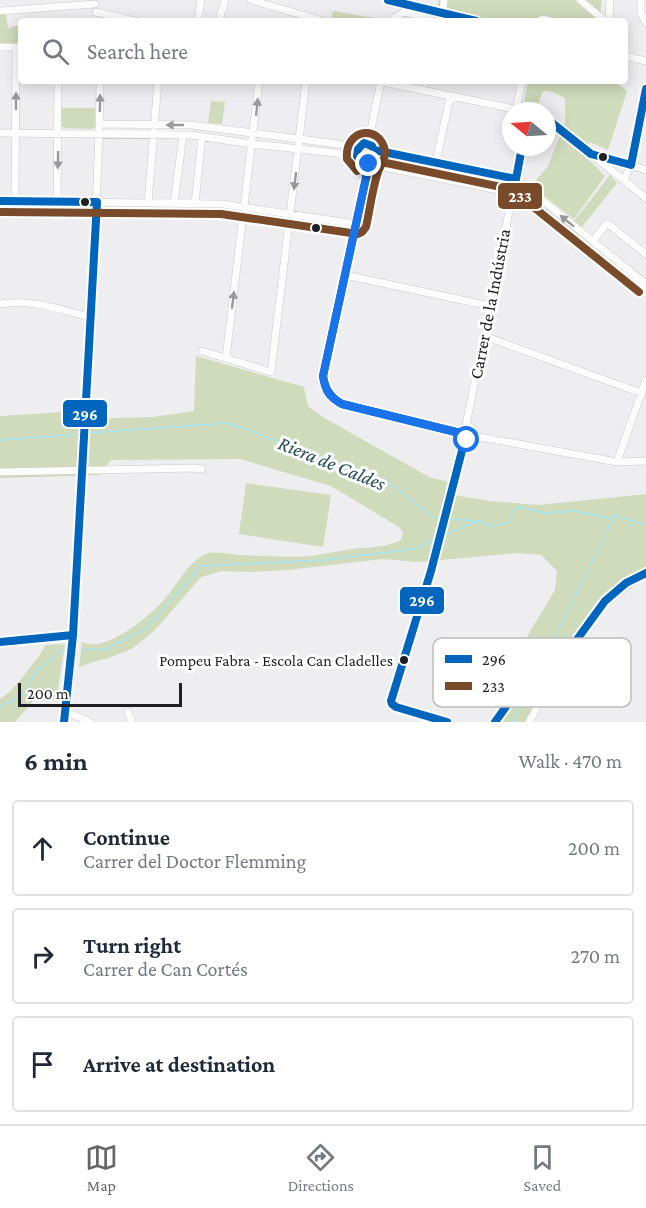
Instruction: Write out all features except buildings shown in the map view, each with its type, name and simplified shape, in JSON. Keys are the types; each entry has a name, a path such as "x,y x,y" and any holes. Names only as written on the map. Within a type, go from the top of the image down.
{"street":[{"path":"198,18 201,0"},
{"path":"220,18 225,0"},
{"path":"251,0 313,18"},
{"path":"386,0 464,18"},
{"path":"386,0 392,6 394,18"},
{"path":"441,13 444,0"},
{"path":"580,0 603,18"},
{"path":"607,18 610,0"},
{"path":"641,0 641,13 646,23"},
{"path":"394,18 398,2"},
{"path":"0,11 28,4 96,5 128,18"},
{"path":"395,18 404,12 424,17 441,13"},
{"path":"0,47 18,47"},
{"path":"628,57 646,61"},
{"path":"15,201 18,76"},
{"path":"57,201 58,84"},
{"path":"64,722 73,635 83,470 97,202 100,84"},
{"path":"148,203 158,84"},
{"path":"226,358 260,84"},
{"path":"202,351 271,372 306,84"},
{"path":"368,144 379,84"},
{"path":"393,84 502,107"},
{"path":"521,102 522,84"},
{"path":"624,180 631,165 646,89"},
{"path":"436,162 450,97"},
{"path":"100,124 191,125 338,144 358,149"},
{"path":"556,126 646,198"},
{"path":"639,131 646,126"},
{"path":"0,133 202,136 336,153 369,164 522,195 646,292"},
{"path":"174,203 183,135"},
{"path":"195,204 202,136"},
{"path":"358,159 358,149 362,144 372,146 375,156 369,164 323,376 327,392 342,404 463,436 470,440 475,431 466,425 462,428 463,436 463,443 454,484 431,571 391,701 396,707 447,722"},
{"path":"374,150 516,179 646,284"},
{"path":"591,154 646,170"},
{"name":"Carrer de la Indústria","path":"466,425 520,156"},
{"path":"0,201 222,204 356,224"},
{"path":"593,241 607,223 646,254"},
{"path":"345,275 490,306"},
{"path":"0,304 32,302 90,317"},
{"path":"484,336 641,393"},
{"path":"617,462 646,380"},
{"path":"474,436 617,462 646,461"},
{"path":"0,472 202,469"},
{"path":"578,638 605,602 626,583 646,573"},
{"path":"0,642 73,635"},
{"path":"495,722 506,707"},
{"path":"529,722 537,707"},
{"path":"65,711 90,722"},
{"path":"128,712 132,722"}],"green space":[{"path":"439,0 602,0 599,18 438,18"},
{"path":"333,11 374,18 332,18"},
{"path":"0,15 6,15 8,28 18,26 18,43 0,43"},
{"path":"527,84 618,84 627,91 608,150 590,142 585,156 605,176 574,219 531,186 548,166 552,156 556,156 556,146 565,123 565,98 543,91 539,102 524,102"},
{"path":"211,101 225,102 222,124 208,123"},
{"path":"61,108 95,108 95,127 92,129 64,128"},
{"path":"610,175 617,183 581,228 574,221"},
{"path":"196,356 304,387 308,406 326,419 431,478 451,482 447,494 490,501 539,505 646,494 646,577 606,607 585,638 527,638 555,590 557,571 541,555 519,553 418,562 383,559 287,570 221,571 201,577 155,630 133,648 79,667 82,642 102,643 126,632 163,601 193,563 206,554 303,557 384,546 401,540 403,532 399,527 331,486 240,459 111,460 99,475 0,478 0,416 81,412 81,419 153,417 194,411"},
{"path":"246,483 331,495 323,547 239,534"},
{"path":"65,644 56,701 40,696 15,722 0,722 0,699 17,684 45,645"},
{"path":"500,707 536,707 526,722 491,722"}],"waterway":[{"name":"Riera de Caldes","path":"88,433 228,423 385,480 434,518 443,519"},
{"name":"Riera de Caldes","path":"0,440 83,434"},
{"name":"Riera de Caldes","path":"448,519 478,521 492,526 507,523 517,507 545,513 573,511 609,518 614,516 646,524"},
{"path":"554,638 613,518"},
{"path":"443,536 477,521"},
{"path":"83,650 107,649 146,628 201,566 324,560 414,549 436,539"},
{"path":"0,707 25,694 35,672 65,650"},
{"path":"512,722 520,707"}],"transit line":[{"name":"296","path":"388,0 463,18"},
{"name":"296","path":"556,126 591,154 631,165 646,89"},
{"name":"233","path":"0,212 221,214 358,234 366,227 376,179 385,157 382,142 377,136 363,133 351,141 347,159 357,171"},
{"name":"296","path":"364,143 372,146 374,151 374,158 369,164 362,162 357,156 358,149 364,143"},
{"name":"296","path":"374,150 516,179 520,156"},
{"name":"233","path":"372,160 511,189 639,292"},
{"name":"296","path":"369,164 323,376 325,385 331,395 342,404 460,433"},
{"name":"296","path":"0,201 97,202 73,635 64,722"},
{"name":"296","path":"447,722 396,707 391,701 431,571 465,439"},
{"name":"296","path":"578,638 605,601 626,583 646,573"},
{"name":"296","path":"0,642 73,635"},
{"name":"296","path":"495,722 506,707"}],"place":[{"name":"Pompeu Fabra - Escola Can Cladelles","path":"404,660"}],"route":[{"path":"369,164 323,376 324,384 333,399 342,404 460,433 467,440"}]}
